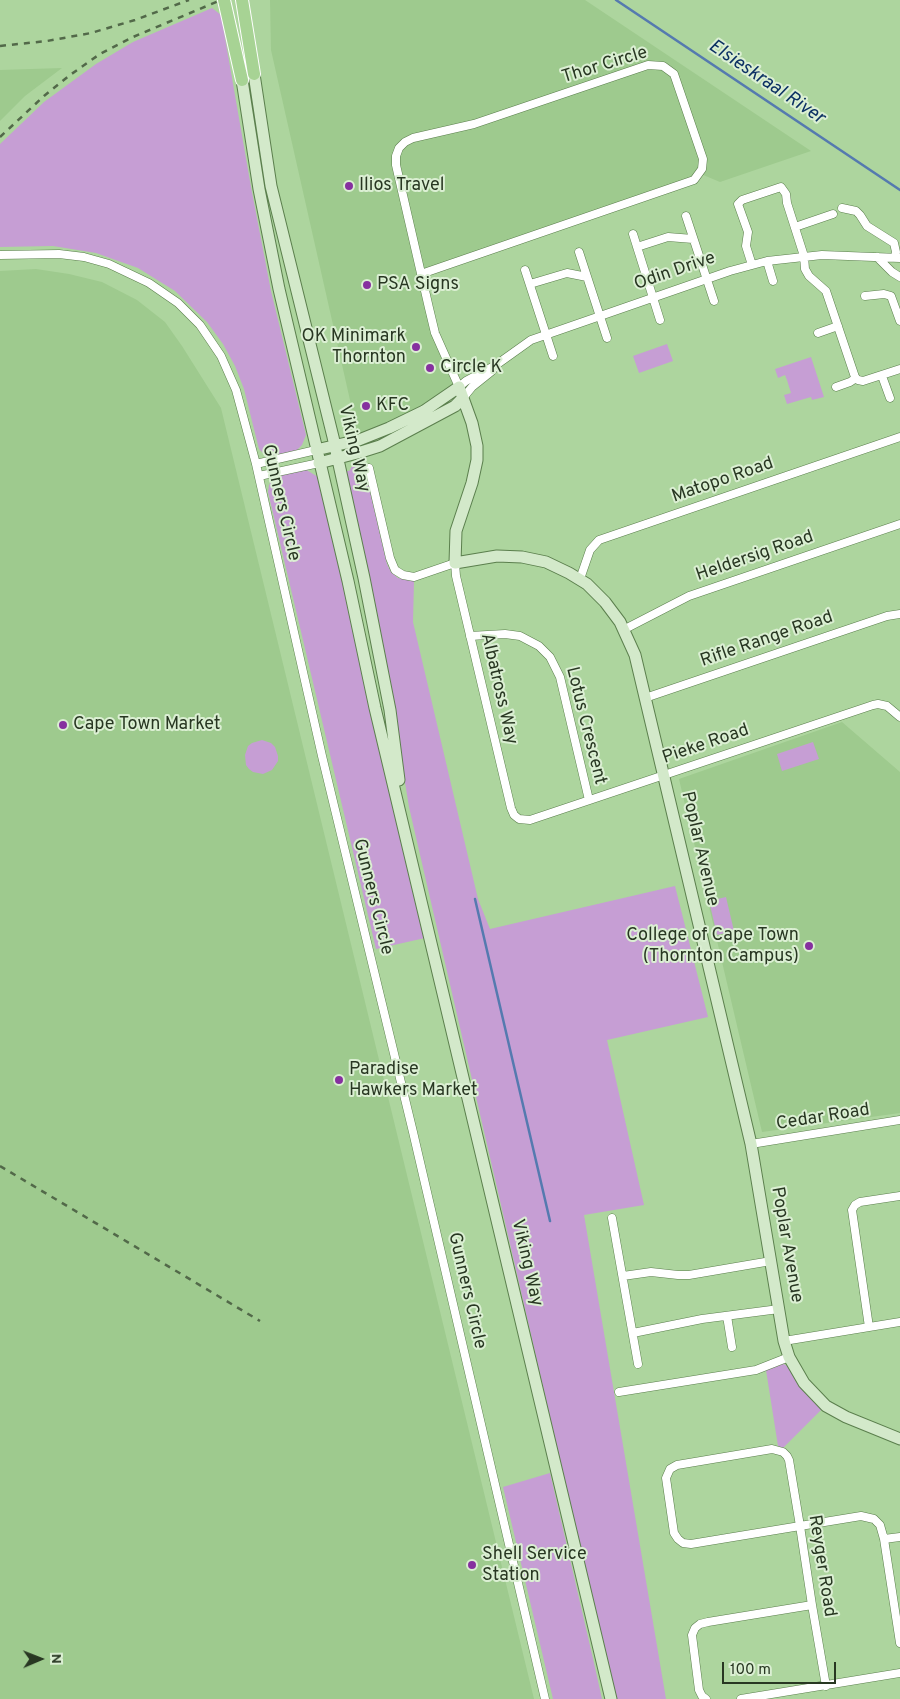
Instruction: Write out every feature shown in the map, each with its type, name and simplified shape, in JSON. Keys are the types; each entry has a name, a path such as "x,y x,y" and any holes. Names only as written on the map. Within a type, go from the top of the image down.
{"main road":[{"path":"236,3 248,77"},
{"name":"Viking Way","path":"248,77 272,186 338,458 364,578 390,710 407,834"},
{"name":"Viking Way","path":"248,77 259,189 278,282 376,708 611,1699"},
{"path":"455,563 456,531 472,483 477,460 474,435 461,392"},
{"name":"Odin Drive","path":"316,450 359,440 389,428 424,411 447,397 461,392"},
{"name":"Odin Drive","path":"319,463 380,446 455,406 461,392"},
{"name":"Poplar Avenue","path":"455,563 497,556 522,557 552,565 580,579 605,602 624,630 635,655 751,1144 784,1341 789,1357 804,1383 826,1406 846,1417 900,1439"}],"street":[{"name":"Thor Circle","path":"421,274 694,180 700,174 703,159 674,74 663,66 648,65 474,124 412,138 405,142 397,152 396,165 421,274 436,333 461,392"},
{"path":"752,265 746,246 748,232 739,207 740,201 781,187 786,194 787,203 804,256 805,269 809,276 826,292 856,378 863,381 900,369"},
{"path":"842,208 856,211 867,226 894,244 897,258"},
{"path":"794,227 834,214"},
{"path":"686,216 714,301"},
{"path":"633,234 660,320"},
{"path":"637,247 668,237 693,239"},
{"path":"578,252 607,338"},
{"name":"Gunners Circle","path":"0,255 59,254 98,261 118,267 149,282 178,303 200,325 229,372 241,408 259,476 322,756 409,1115 545,1699"},
{"name":"Odin Drive","path":"461,392 466,381 496,365 519,348 546,333 706,279 767,261 804,256 840,255 897,258"},
{"path":"877,257 900,277"},
{"path":"767,261 773,281"},
{"path":"525,270 553,356"},
{"path":"530,284 567,273 587,276"},
{"path":"865,296 884,294 891,296 900,321"},
{"path":"818,333 838,326"},
{"name":"Odin Drive","path":"461,392 472,387 492,371 496,365"},
{"path":"882,376 890,398"},
{"path":"836,387 856,378"},
{"name":"Matopo Road","path":"580,579 590,550 599,540 900,437"},
{"name":"Odin Drive","path":"256,464 316,450"},
{"name":"Odin Drive","path":"259,476 319,463"},
{"name":"Poplar Avenue","path":"369,468 390,558 396,570 403,575 414,577 455,563"},
{"name":"Heldersig Road","path":"624,630 690,596 900,524"},
{"name":"Albatross Way","path":"455,563 456,576 511,808 514,815 519,819"},
{"name":"Rifle Range Road","path":"645,698 887,616 900,614"},
{"name":"Lotus Crescent","path":"470,636 505,634 520,636 539,646 550,657 560,677 589,800"},
{"name":"Pieke Road","path":"519,819 530,820 873,704 883,705 898,712"},
{"name":"Cedar Road","path":"751,1144 900,1120"},
{"path":"869,1327 852,1210 860,1202 900,1196"},
{"path":"612,1218 638,1364"},
{"path":"623,1276 651,1272 689,1275 771,1262"},
{"path":"633,1332 779,1309"},
{"path":"727,1316 732,1347"},
{"path":"784,1341 900,1322"},
{"path":"619,1392 756,1370 789,1357"},
{"name":"Reyger Road","path":"800,1526 690,1544 680,1541 674,1533 666,1478 670,1469 677,1465 772,1449 783,1452 790,1460 826,1686"},
{"path":"800,1526 867,1517 874,1519 880,1525 884,1539 900,1643"},
{"path":"884,1539 900,1536"},
{"path":"706,1699 699,1690 692,1635 695,1628 700,1624 708,1622 812,1605"},
{"path":"741,1699 900,1673"}],"shaded area":[{"path":"270,0 585,0 811,151 720,182 701,174 698,177 422,274 435,333 459,387 359,440 271,50"},
{"path":"212,8 221,15 271,291 306,435 302,445 296,451 272,456 264,454 259,449 244,389 235,366 223,344 207,322 175,291 138,268 96,253 53,246 0,247 0,144 44,102 96,64 133,42"},
{"path":"62,68 25,96 0,121 0,70"},
{"path":"36,269 102,282 137,300 165,322 221,408 534,1699 0,1699 0,271"},
{"path":"667,344 673,361 639,373 633,356"},
{"path":"811,357 824,397 812,400 811,397 787,404 784,395 791,393 787,380 785,375 778,378 775,369"},
{"path":"363,461 387,564 391,572 398,578 414,581 413,622 478,899 490,929 675,886 708,1017 607,1040 644,1205 584,1215 666,1699 616,1699 612,1685 409,807 378,616 345,474 353,465"},
{"path":"305,469 318,477 425,938 376,949 268,492 269,485 274,477"},
{"name":"College of Cape Town (Thornton Campus)","path":"842,722 900,772 900,1113 762,1132 679,779"},
{"path":"262,740 271,743 275,747 278,756 278,761 272,770 263,774 249,769 246,765 245,755 248,746"},
{"path":"813,742 819,759 782,771 777,754"},
{"path":"726,897 734,931 717,935 709,901"},
{"path":"782,1363 787,1366 802,1389 822,1409 783,1448 778,1446 766,1370"},
{"path":"550,1473 602,1699 553,1699 503,1487"}],"waterway":[{"name":"Elsieskraal River","path":"616,0 900,190"},
{"path":"475,899 550,1221"}],"railway":[{"path":"0,46 47,41 91,33 135,20 189,0"},
{"path":"0,137 44,96 100,54 133,37 221,0"},
{"path":"0,1166 260,1321"}],"place":[{"name":"Ilios Travel","path":"349,186"},
{"name":"PSA Signs","path":"367,285"},
{"name":"OK Minimark Thornton","path":"416,347"},
{"name":"Circle K","path":"430,368"},
{"name":"KFC","path":"366,406"},
{"name":"Cape Town Market","path":"63,725"},
{"name":"College of Cape Town (Thornton Campus)","path":"809,946"},
{"name":"Paradise Hawkers Market","path":"339,1080"},
{"name":"Shell Service Station","path":"472,1565"}]}
